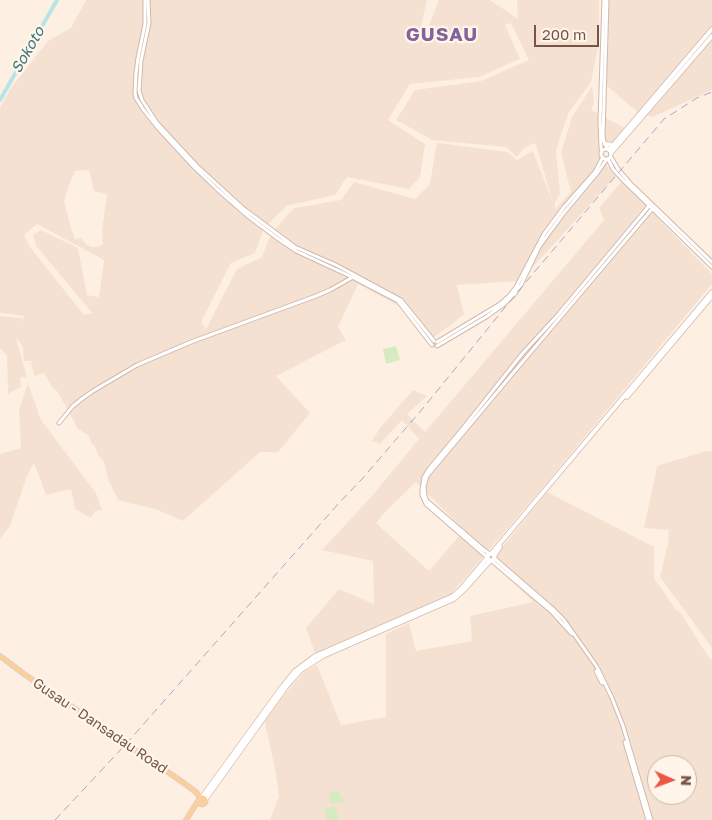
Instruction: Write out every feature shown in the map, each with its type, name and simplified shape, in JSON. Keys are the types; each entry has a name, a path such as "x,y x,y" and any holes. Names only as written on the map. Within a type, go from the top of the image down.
{"main road":[{"path":"609,154 631,122 712,29"},
{"path":"609,154 712,36"},
{"path":"605,144 613,146"},
{"path":"491,557 712,292"},
{"path":"188,820 290,680 323,656 454,599 466,589 505,540 712,296"},
{"name":"Gusau - Dansadau Road","path":"0,656 178,779 196,792 202,800"}],"street":[{"path":"144,0 146,20 138,58 135,94 149,117 193,166 249,217 290,248 354,276 398,301 432,345 432,342 436,343 486,317 513,296 521,285 544,240 598,172 609,154"},
{"path":"148,0 149,22 142,55 138,92 150,115 197,166 244,209 295,247 401,300 436,343"},
{"path":"436,343 500,304 510,295 544,234 564,207 595,172 602,157 600,120 605,0"},
{"path":"605,0 603,136 609,154 617,173 712,267"},
{"path":"602,152 604,150 609,154 618,170 630,183 712,262"},
{"path":"602,157 609,154"},
{"path":"649,820 621,726 610,698 594,667 570,632 556,616 491,557 426,504 422,495 422,485 424,477 651,207"},
{"path":"59,423 80,400 137,365 178,347 316,296 354,276"}],"shaded area":[{"path":"86,0 427,0 421,26 430,34 434,34 429,25 439,0 490,0 518,19 517,0 599,0 599,41 591,82 569,112 556,151 560,194 555,203 555,209 571,192 561,153 572,117 592,86 594,102 591,110 625,128 620,148 601,147 607,165 616,176 520,281 457,285 464,314 430,340 402,308 358,284 338,327 346,340 276,376 310,413 278,452 260,452 183,521 155,509 118,500 108,479 104,462 98,455 88,435 78,429 58,392 53,388 44,373 34,376 31,362 36,361 24,361 23,347 16,338 27,377 20,378 21,387 8,394 7,356 0,348 0,316 22,318 20,324 24,316 0,313 0,108 11,88 48,41 71,28","holes":["511,23 529,60 481,81 415,90 396,120 432,140 506,147 517,157 523,149 534,143 553,203 533,151 517,160 507,152 439,143 436,146 430,184 415,199 354,182 341,200 295,208 291,211 271,234 262,257 237,269 206,329 201,322 231,263 255,253 263,230 286,206 335,195 347,177 409,189 420,177 425,144 388,120 410,84 479,77 520,59 505,25","89,170 94,191 107,194 102,231 103,244 98,247 91,247 81,238 75,239 71,228 64,201 75,171","37,224 104,260 99,297 87,295 78,248 41,230 33,235 36,246 92,313 84,315 30,247 24,235"]},
{"path":"602,0 712,0 712,90 653,117 640,114 606,85"},
{"path":"622,181 712,274 712,284 447,599 315,653 306,628 339,589 374,604 373,561 322,550 371,497 419,439 402,420 380,444 372,441 380,428 413,390 427,396 407,414 425,432 604,220 599,208","holes":["416,482 464,530 429,571 376,523"]},
{"path":"28,383 41,420 96,493 102,510 95,511 91,518 75,509 71,489 46,495 34,463 27,476 10,526 0,539 0,454 21,448 19,410"},
{"path":"712,451 712,648 660,577 669,530 644,528 657,466"},
{"path":"547,492 654,547 654,578 676,610 680,612 710,659 712,659 712,820 270,820 279,796 264,718 306,670 317,665 341,725 386,717 386,634 409,623 416,651 472,641 470,616 533,602 491,561"}],"green space":[{"path":"396,346 400,360 386,364 383,349"},
{"path":"337,790 345,802 330,804 329,793"},
{"path":"336,807 339,820 327,820 325,808"}],"waterway":[{"name":"Sokoto","path":"0,100 57,0"}],"railway":[{"path":"55,820 126,744 362,479 664,119 697,98 712,92"}],"district":[{"name":"GUSAU","path":"442,35"}]}
